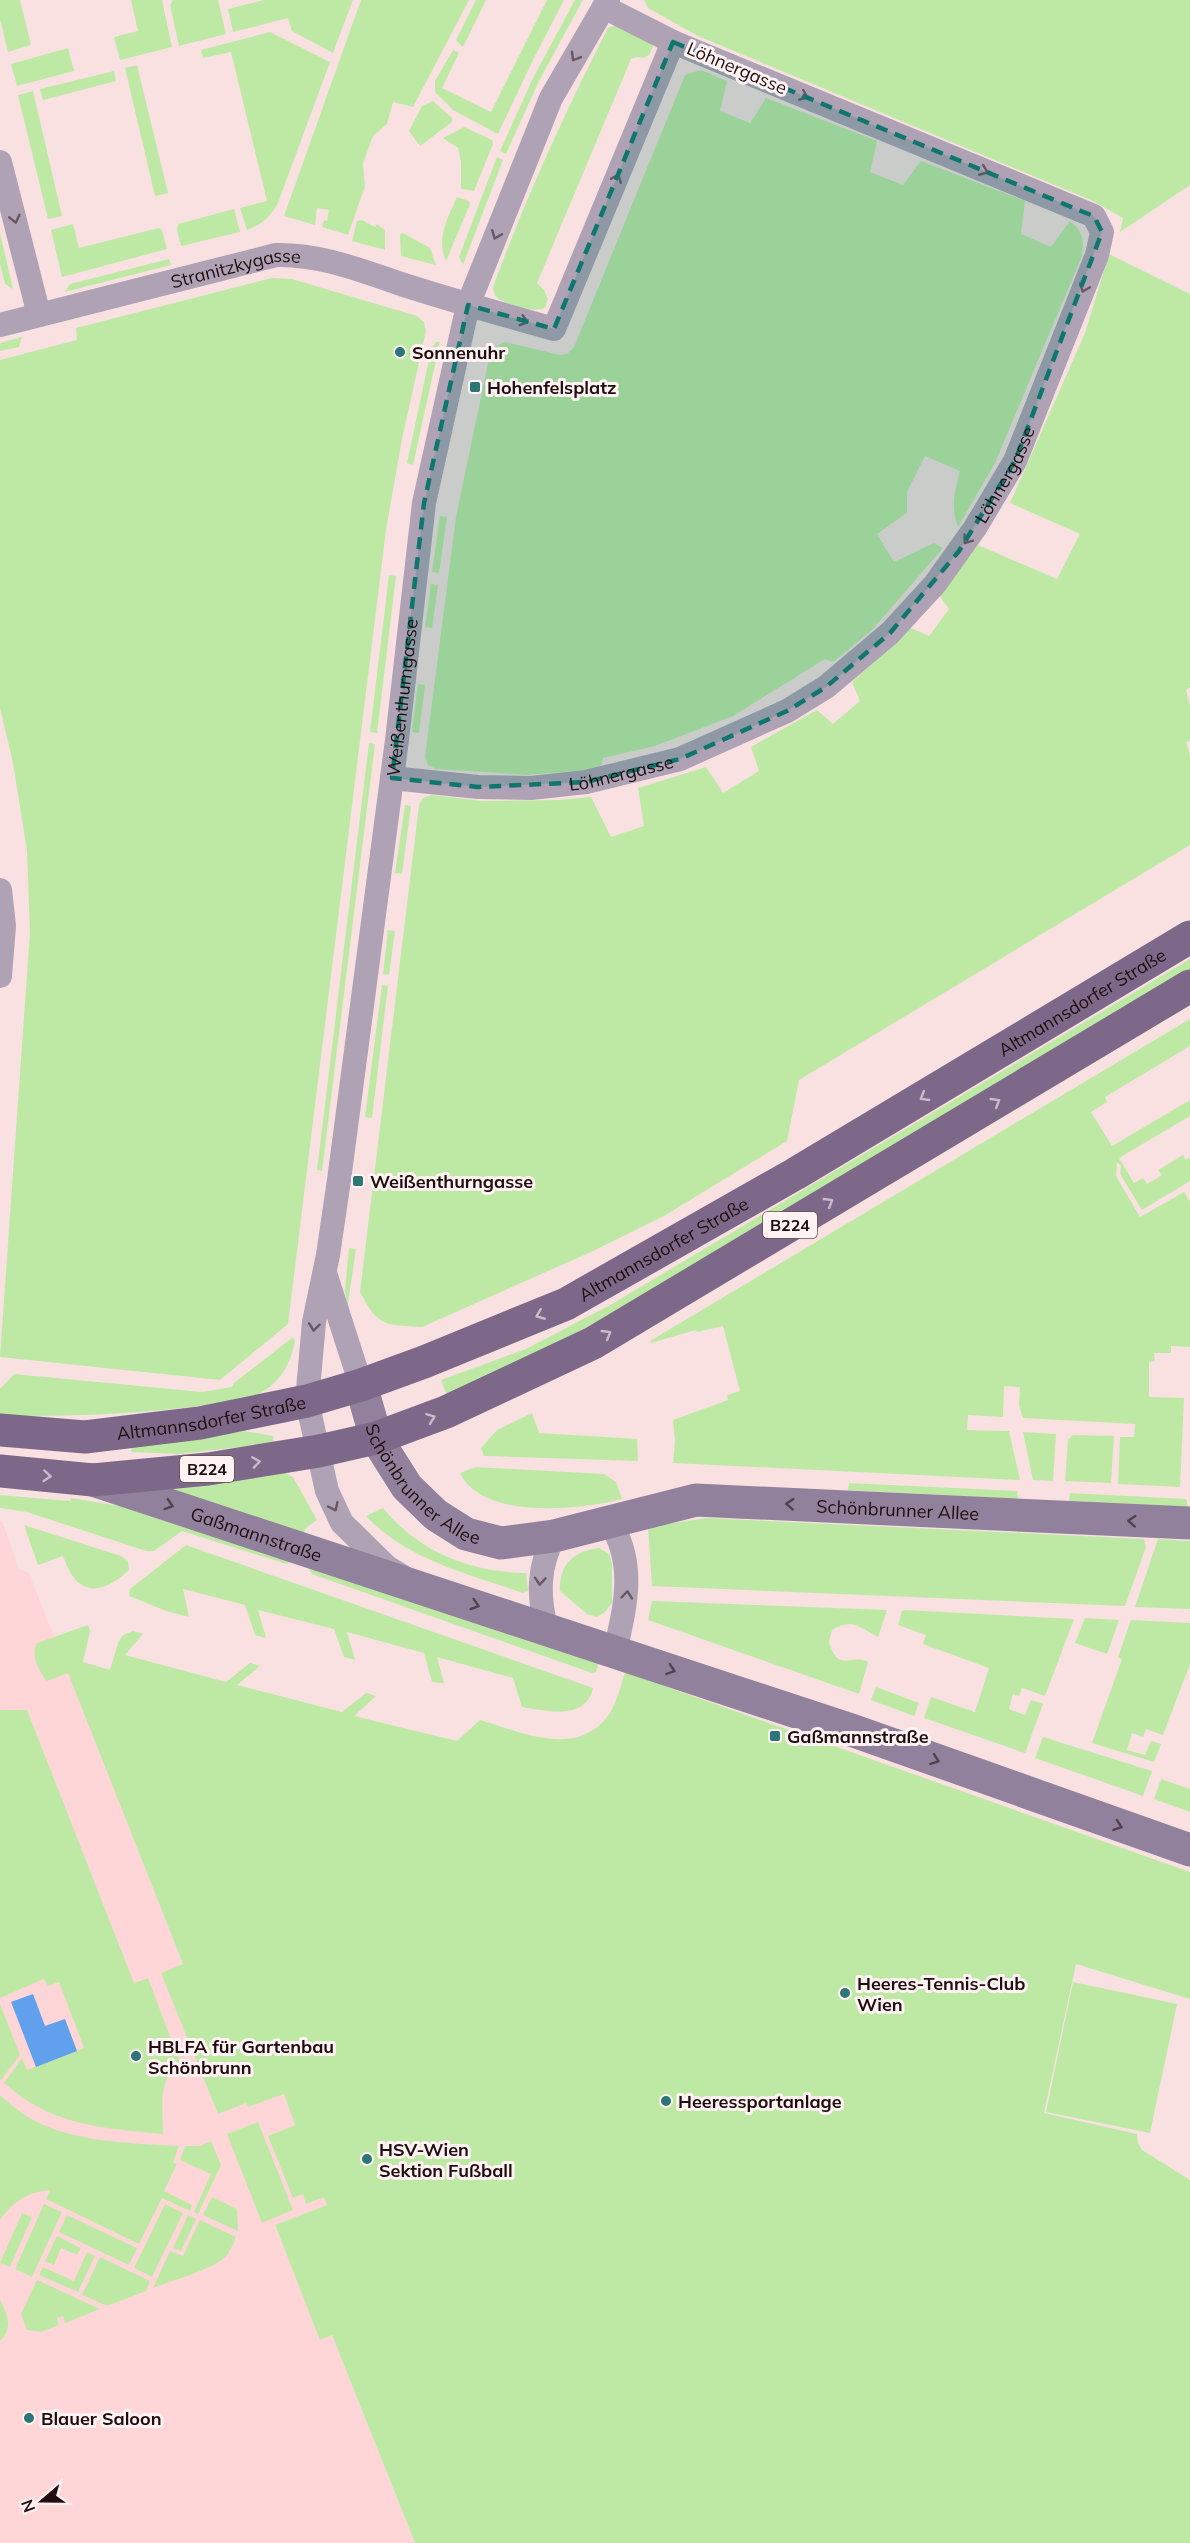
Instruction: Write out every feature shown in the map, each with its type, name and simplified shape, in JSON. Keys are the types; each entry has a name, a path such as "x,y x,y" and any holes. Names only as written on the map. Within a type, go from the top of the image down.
{"main road":[{"name":"Altmannsdorfer Straße","path":"0,1430 85,1437 200,1423 307,1401 361,1385 566,1304 805,1168 1190,937"},
{"name":"B224","path":"0,1471 93,1480 208,1469 319,1451 376,1438 446,1412 593,1343 1190,986"}],"street":[{"path":"606,3 673,42 554,329 468,305 551,98 606,3"},
{"name":"Löhnergasse","path":"392,778 478,787 531,788 586,782 680,759 787,711 826,687 890,633 934,584 975,528 1014,460 1097,255 1102,232 1094,216 673,42"},
{"path":"0,162 39,315"},
{"name":"Stranitzkygasse","path":"0,325 276,255 301,254 326,260 468,305"},
{"name":"Weißenthurngasse","path":"319,1451 307,1401 314,1322 341,1171 392,778 424,502 468,305"},
{"path":"0,890 4,926 0,976"},
{"name":"Weißenthurngasse","path":"324,1270 361,1385"},
{"name":"Schönbrunner Allee","path":"361,1385 376,1438 407,1487 436,1515 466,1534 501,1543 554,1536 696,1500 1190,1523"},
{"name":"Gaßmannstraße","path":"319,1451 327,1491 342,1523 387,1567 419,1587"},
{"name":"Gaßmannstraße","path":"93,1480 854,1731 1190,1850"},
{"path":"609,1521 618,1536 626,1562 628,1583 626,1605 615,1652"},
{"path":"546,1628 539,1583 543,1561 554,1536"}],"highlighted area":[{"path":"673,42 1094,216 1102,232 1015,461 959,551 890,633 826,687 787,711 680,759 586,782 478,787 392,778 424,503 468,305 554,329"}],"shaded area":[{"name":"HBLFA für Gartenbau Schönbrunn","path":"0,1521 2,1521 19,1569 29,1573 183,1964 269,1983 327,2205 275,2226 320,2339 332,2335 415,2543 0,2543"}],"green space":[{"path":"0,0 20,0 31,45 8,52 0,19"},
{"path":"131,0 162,0 172,47 120,60 114,37 138,31"},
{"path":"173,0 218,0 226,34 179,46 170,5"},
{"path":"264,0 353,0 333,53 292,31 288,18 233,32 228,9"},
{"path":"361,0 469,0 413,107 393,102 387,124 373,136 363,163 365,186 348,235 322,227 324,220 327,221 329,210 317,208 315,225 284,216"},
{"path":"476,0 486,0 463,47 456,40"},
{"path":"547,0 564,0 498,134 453,110 435,92 435,81 453,50 459,53 442,88 491,112"},
{"path":"575,0 583,0 539,81 506,154 500,151 533,78"},
{"path":"644,0 1190,0 1190,185 1120,232 1123,218 1093,201 698,36 648,8"},
{"path":"618,24 649,39 653,47 649,55 631,59 537,283 544,290 548,299 545,308 533,310 512,305 495,296 493,287 547,155 577,91 608,28"},
{"path":"270,32 330,62 278,203 266,220 247,230 240,208 267,201 231,52 203,58 201,50"},
{"path":"68,48 74,71 17,86 11,64"},
{"path":"137,65 168,193 155,196 125,68"},
{"path":"701,70 727,81 720,111 750,123 766,98 877,141 870,172 903,185 921,161 1025,201 1021,234 1051,247 1070,221 1078,228 1082,237 1082,256 995,463 958,527 954,506 960,471 925,456 907,492 907,513 877,534 894,562 934,543 943,548 872,630 833,662 825,659 733,716 655,746 603,758 602,764 595,769 528,775 436,769 428,765 425,757 456,517 491,349 505,342 560,355 567,354 574,347 685,75"},
{"path":"114,71 116,81 43,100 40,89"},
{"path":"33,91 62,216 48,219 18,95"},
{"path":"433,101 452,118 452,122 420,146 409,131 422,106"},
{"path":"464,127 492,140 493,144 474,191 461,189 461,162 458,148 443,138"},
{"path":"497,157 503,160 463,265 459,257"},
{"path":"457,197 469,201 470,204 446,261 442,237 446,221"},
{"path":"234,209 240,232 181,246 177,230 178,224"},
{"path":"362,220 375,227 377,224 385,230 385,250 352,241 357,221"},
{"path":"73,224 79,248 159,228 162,230 167,249 62,277 51,230"},
{"path":"0,233 13,289 5,284 0,264"},
{"path":"403,233 430,248 436,265 401,256 400,234"},
{"path":"1109,254 1190,294 1190,687 1186,690 1190,706 1190,741 1186,742 1190,755 1190,845 799,1080 787,1141 664,1216 591,1252 422,1327 390,1324 377,1317 360,1292 419,805 423,798 432,795 482,801 591,797 611,837 644,826 638,788 706,767 723,793 759,771 751,747 817,710 833,724 860,701 852,682 909,627 929,636 949,609 939,595 978,545 1057,579 1080,534 1010,503 1085,333"},
{"path":"169,259 171,265 65,292 70,284"},
{"path":"272,278 292,279 417,316 424,322 426,331 402,439 386,530 288,1324 220,1380 0,1357 30,932 27,851 13,763 0,708 0,360 77,340 76,328"},
{"path":"22,337 19,347 0,351 0,343"},
{"path":"436,342 440,342 413,465 407,463 431,350"},
{"path":"440,516 447,517 439,573 432,572"},
{"path":"389,575 396,576 377,733 370,732"},
{"path":"431,584 438,585 432,628 425,627"},
{"path":"418,684 425,685 419,733 412,732"},
{"path":"369,743 375,744 322,1171 317,1170"},
{"path":"405,805 411,806 402,874 395,873"},
{"path":"388,930 395,931 389,975 383,974"},
{"path":"1190,959 1190,970 620,1309 530,1358 447,1396 441,1380 526,1349 612,1304"},
{"path":"382,985 388,986 372,1118 365,1117"},
{"path":"1190,1019 1190,1046 1105,1097 1107,1102 1091,1112 1112,1146 1190,1100 1190,1116 1119,1158 1134,1183 1143,1178 1147,1184 1162,1175 1158,1170 1183,1155 1186,1160 1190,1157 1190,1181 1142,1210 1120,1174 1121,1166 1117,1162 1116,1176 1140,1217 1184,1192 1190,1202 1190,1347 1171,1346 1171,1353 1154,1353 1155,1361 1149,1362 1149,1397 1184,1398 1180,1487 1118,1484 1120,1437 1134,1437 1135,1424 1023,1418 1019,1405 1020,1387 1004,1386 1003,1417 968,1415 967,1430 1009,1431 1020,1480 673,1463 675,1441 673,1420 728,1400 727,1395 740,1391 723,1326 697,1332 696,1330 651,1343 650,1341"},
{"path":"349,1248 356,1249 347,1310 345,1290"},
{"path":"293,1337 295,1341 292,1353 281,1376 264,1391 246,1399 124,1413 0,1416 0,1389 14,1374 202,1392 232,1387 234,1383"},
{"path":"532,1413 539,1433 637,1439 638,1461 484,1456 481,1448 497,1430"},
{"path":"245,1431 273,1436 274,1443 180,1454 131,1452 132,1445"},
{"path":"1023,1432 1056,1434 1053,1481 1033,1480"},
{"path":"1073,1435 1114,1436 1111,1483 1065,1481 1068,1440"},
{"path":"475,1467 604,1474 616,1482 622,1499 558,1508 510,1505 489,1498 472,1488 460,1473"},
{"path":"285,1473 293,1477 317,1520 307,1527 302,1535 160,1486"},
{"path":"849,1483 1017,1491 1018,1499 848,1490"},
{"path":"1070,1493 1186,1499 1188,1507 1069,1501"},
{"path":"0,1495 70,1501 71,1498 126,1507 292,1560 288,1564 283,1563 182,1531 154,1551 146,1551 27,1512 0,1508"},
{"path":"383,1508 413,1537 447,1557 485,1569 526,1573 528,1591 523,1593 460,1572 419,1555 382,1531 366,1516"},
{"path":"706,1518 1144,1539 1146,1547 1125,1606 652,1586 648,1527"},
{"path":"24,1525 121,1556 128,1561 129,1570 109,1584 88,1588 74,1578 63,1556 38,1565"},
{"path":"1158,1539 1190,1541 1190,1609 1135,1607"},
{"path":"186,1545 593,1688 589,1698 574,1710 553,1711 522,1707 513,1678 437,1657 444,1683 432,1682 424,1653 347,1632 355,1660 344,1657 334,1629 258,1610 266,1638 255,1635 245,1605 183,1589 189,1617 166,1611 129,1596 130,1589"},
{"path":"599,1548 609,1554 612,1563 612,1603 605,1612 597,1617 587,1614 560,1591 560,1582 569,1561 582,1552"},
{"path":"308,1568 599,1662 596,1672 592,1673 312,1574"},
{"path":"652,1601 887,1610 878,1637 851,1624 832,1630 829,1642 837,1657 846,1661 868,1662 859,1694 648,1620"},
{"path":"902,1611 1074,1619 1045,1696 1022,1688 1019,1696 1013,1694 1009,1709 1025,1715 1031,1700 1043,1704 1025,1753 924,1718 931,1697 975,1712 989,1668 923,1644 926,1635 898,1625"},
{"path":"1085,1618 1119,1620 1107,1654 1075,1643"},
{"path":"1131,1620 1190,1623 1190,1664 1163,1735 1146,1729 1143,1737 1132,1733 1127,1750 1145,1755 1151,1741 1161,1744 1154,1762 1092,1743 1122,1659 1118,1657"},
{"name":"Heeressportanlage","path":"88,1625 90,1631 83,1662 110,1670 118,1643 123,1635 133,1631 143,1634 125,1655 226,1682 250,1663 260,1666 237,1685 342,1712 366,1693 376,1696 354,1716 457,1741 480,1720 543,1738 575,1738 590,1732 603,1722 611,1711 625,1672 1190,1872 1190,1999 1076,1964 1044,2113 1137,2134 1142,2150 1190,2180 1190,2543 415,2543 332,2335 320,2340 275,2225 327,2205 324,2197 306,2204 303,2194 293,2198 268,2136 295,2125 284,2094 248,2107 246,2103 218,2114 161,1973 183,1964 68,1673 47,1681 36,1663 34,1653 37,1643"},
{"path":"876,1687 919,1703 914,1716 871,1700"},
{"path":"0,1710 27,1710 134,1983 148,1978 180,2063 173,2070 165,2086 162,2105 163,2134 99,2127 59,2116 22,2097 4,2083 22,2058 27,2070 84,2048 59,1982 48,1986 44,1979 0,1998"},
{"path":"1043,1737 1152,1771 1143,1796 1035,1758"},
{"path":"1161,1779 1190,1789 1190,1812 1154,1799"},
{"path":"1073,1982 1177,2004 1150,2133 1046,2112"},
{"path":"0,2004 20,2055 1,2080 0,2079"},
{"path":"0,2095 33,2120 67,2133 123,2143 179,2146 173,2162 177,2164 164,2191 192,2205 190,2211 162,2198 139,2244 46,2199 50,2190 34,2193 21,2199 0,2220"},
{"path":"258,2122 293,2210 262,2223 227,2134"},
{"path":"211,2141 221,2165 198,2214 194,2212 211,2174 180,2160 185,2146 200,2146"},
{"path":"212,2197 237,2209 238,2231 203,2215"},
{"path":"44,2204 62,2212 32,2277 15,2269"},
{"path":"165,2204 183,2213 152,2277 134,2268"},
{"path":"22,2213 32,2217 10,2267 0,2263"},
{"path":"67,2215 137,2248 129,2265 59,2232"},
{"path":"188,2215 196,2219 181,2251 173,2248"},
{"path":"200,2220 236,2237 228,2253 209,2267 153,2288 170,2251 183,2256"},
{"path":"57,2236 81,2248 77,2255 61,2248 54,2265 45,2261"},
{"path":"87,2252 95,2256 78,2292 39,2275 43,2267 74,2281"},
{"path":"100,2257 150,2281 146,2291 107,2306 82,2295"},
{"path":"37,2280 100,2309 65,2323 63,2316 57,2318 59,2325 41,2332 27,2330 21,2314"},
{"path":"0,2299 7,2316 8,2326 0,2341"}],"water":[{"path":"33,1994 45,2026 65,2019 77,2051 36,2067 11,2002"}],"place":[{"name":"Sonnenuhr","path":"400,352"},
{"name":"Hohenfelsplatz","path":"475,387"},
{"name":"Weißenthurngasse","path":"358,1181"},
{"name":"Gaßmannstraße","path":"775,1736"},
{"name":"Heeres-Tennis-Club Wien","path":"845,1993"},
{"name":"HBLFA für Gartenbau Schönbrunn","path":"136,2056"},
{"name":"Heeressportanlage","path":"666,2101"},
{"name":"HSV-Wien Sektion Fußball","path":"367,2159"},
{"name":"Blauer Saloon","path":"29,2418"}]}
